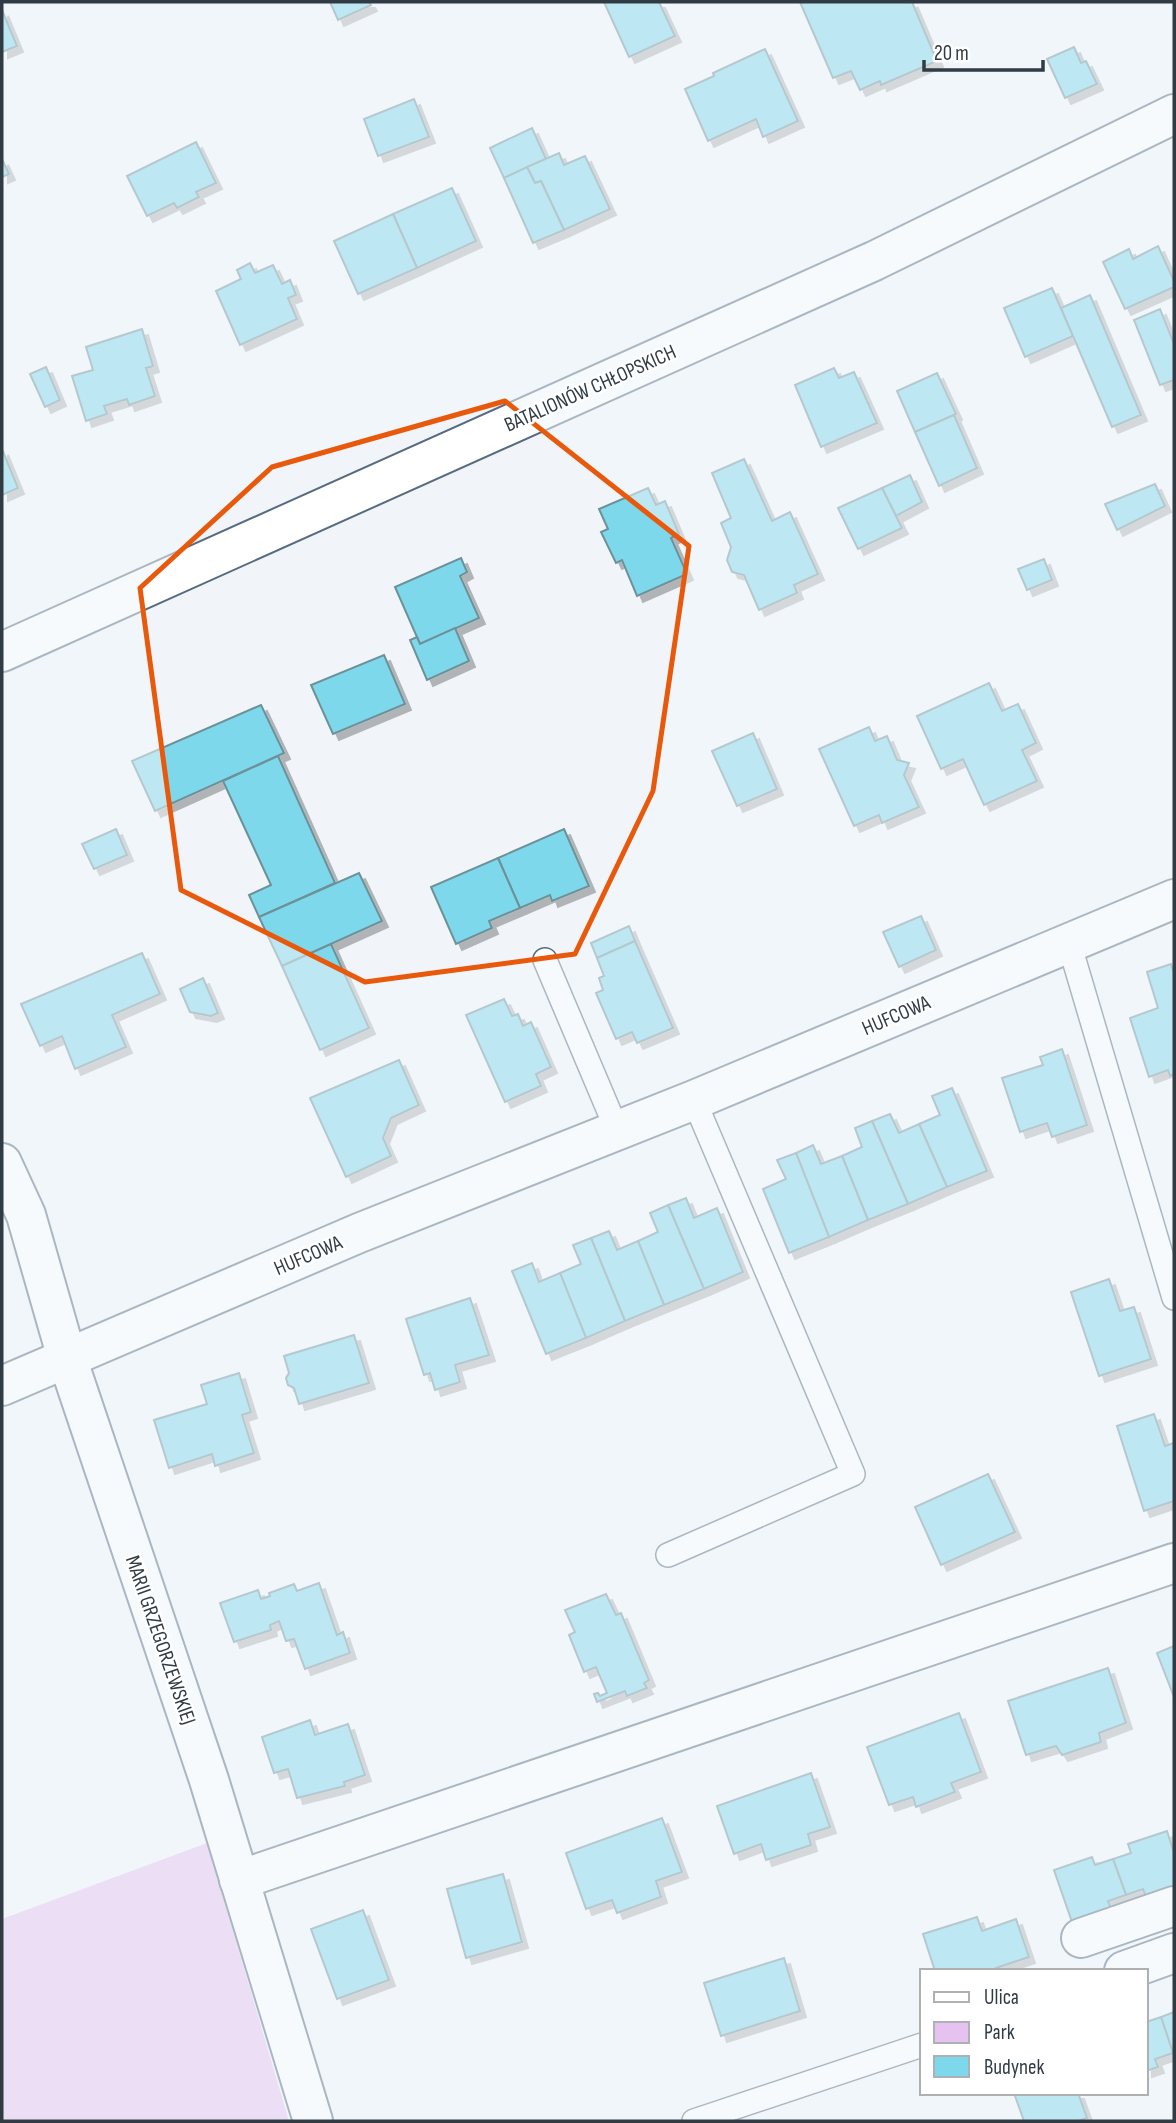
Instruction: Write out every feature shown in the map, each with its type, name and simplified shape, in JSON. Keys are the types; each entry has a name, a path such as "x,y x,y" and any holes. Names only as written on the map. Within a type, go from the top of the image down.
{"street":[{"name":"BATALIONÓW CHŁOPSKICH","path":"2,652 874,261 1174,114"},
{"name":"HUFCOWA","path":"2,1386 359,1233 694,1100 1174,899"},
{"name":"MARII GRZEGORZEWSKIEJ","path":"2,1163 26,1215 67,1358 209,1780 313,2121"},
{"path":"239,1880 1174,1563"},
{"path":"1081,1938 1174,1906"},
{"path":"1130,1969 1174,1954"}],"lane":[{"path":"1069,943 1174,1298"},
{"path":"545,960 617,1130"},
{"path":"668,1555 853,1474 694,1100"},
{"path":"694,2121 920,2046"}],"highlighted area":[{"path":"505,401 689,546 653,791 575,954 365,982 181,890 140,588 272,467"}],"green space":[{"path":"207,1843 289,2121 2,2121 2,1919"}],"building":[{"path":"330,2 369,2 371,5 338,20"},
{"path":"604,2 659,2 675,36 629,57"},
{"path":"800,2 912,2 937,61 881,85 880,81 860,90 851,71 833,78"},
{"path":"2,10 17,46 2,52"},
{"path":"1074,47 1081,63 1086,61 1097,84 1065,98 1047,59"},
{"path":"765,49 798,121 763,137 756,119 708,141 685,89"},
{"path":"414,99 429,137 378,156 364,119"},
{"path":"532,128 546,159 504,178 490,148"},
{"path":"196,142 216,183 196,192 199,197 177,208 174,203 147,216 127,176"},
{"path":"559,153 564,165 585,156 610,209 564,230 541,181 535,183 527,167"},
{"path":"2,159 9,174 2,177"},
{"path":"527,167 535,183 541,181 564,230 533,243 504,178"},
{"path":"452,188 476,241 417,268 393,214"},
{"path":"393,214 417,268 358,294 334,241"},
{"path":"1158,246 1174,281 1174,287 1125,309 1103,262 1129,249 1133,259"},
{"path":"250,263 255,273 273,265 282,284 290,280 296,295 288,298 297,319 240,345 216,291 241,279 237,270"},
{"path":"1052,288 1073,336 1025,357 1004,308"},
{"path":"1090,295 1141,415 1112,427 1061,308"},
{"path":"1160,309 1174,344 1174,380 1160,385 1134,320"},
{"path":"142,329 153,366 146,368 155,396 129,405 127,399 104,406 107,414 86,421 72,376 93,370 86,347"},
{"path":"46,367 60,400 45,407 30,374"},
{"path":"834,368 839,378 854,372 877,423 821,447 795,385"},
{"path":"937,373 956,414 915,432 897,391"},
{"path":"954,415 977,468 939,486 915,432"},
{"path":"2,449 18,488 2,495"},
{"path":"744,459 772,521 790,512 818,574 794,585 797,593 759,610 744,575 732,572 727,560 731,547 721,523 731,518 712,473"},
{"path":"910,475 922,502 896,516 882,488"},
{"path":"1155,484 1165,506 1117,530 1105,504"},
{"path":"648,488 656,505 665,501 679,534 671,538 687,574 637,596 622,560 616,563 601,532 608,529 599,509"},
{"path":"882,488 902,528 858,549 838,508"},
{"path":"461,558 467,572 460,576 479,618 420,644 395,587"},
{"path":"1044,559 1052,580 1027,590 1018,569"},
{"path":"455,628 469,661 427,680 410,640 417,637 420,644"},
{"path":"384,655 405,704 333,734 311,685"},
{"path":"989,683 1002,711 1018,704 1036,743 1022,750 1037,781 984,805 963,759 941,769 917,716"},
{"path":"261,705 284,753 155,811 132,761"},
{"path":"869,727 875,741 887,736 897,760 909,763 904,775 919,807 882,823 879,815 854,826 819,749"},
{"path":"753,733 777,789 737,806 712,751"},
{"path":"278,756 335,883 259,917 249,895 271,885 223,781"},
{"path":"116,829 127,855 94,869 82,844"},
{"path":"564,829 589,886 552,901 550,895 520,908 498,858"},
{"path":"498,858 520,908 489,921 492,928 456,944 431,887"},
{"path":"359,873 382,921 282,966 259,917"},
{"path":"921,916 936,950 899,967 883,932"},
{"path":"629,926 635,941 597,958 591,943"},
{"path":"635,941 673,1028 637,1043 632,1032 616,1039 596,993 603,990 599,978 604,976 597,958"},
{"path":"331,944 369,1028 320,1050 282,966"},
{"path":"142,953 160,994 112,1015 126,1047 75,1069 62,1036 40,1046 21,1004"},
{"path":"1171,964 1174,974 1174,1074 1170,1076 1168,1070 1149,1077 1130,1018 1158,1008 1147,972"},
{"path":"203,978 218,1013 211,1016 190,1012 180,989"},
{"path":"504,999 512,1016 518,1014 523,1026 531,1022 551,1067 536,1074 541,1086 505,1102 466,1015"},
{"path":"1062,1049 1087,1125 1052,1137 1047,1123 1020,1132 1002,1078 1043,1065 1040,1057"},
{"path":"399,1060 419,1105 391,1118 383,1138 391,1156 346,1177 310,1098"},
{"path":"952,1088 987,1171 947,1187 919,1124 940,1115 932,1096"},
{"path":"890,1114 899,1133 919,1124 947,1187 908,1204 872,1121"},
{"path":"872,1121 908,1204 868,1220 842,1156 862,1147 855,1128"},
{"path":"813,1145 821,1164 842,1156 868,1220 829,1237 796,1153"},
{"path":"796,1153 829,1237 789,1253 763,1189 786,1179 777,1160"},
{"path":"686,1198 694,1218 717,1208 743,1272 704,1289 668,1205"},
{"path":"668,1205 704,1289 664,1305 638,1241 658,1232 650,1213"},
{"path":"609,1231 617,1250 638,1241 664,1305 625,1321 591,1238"},
{"path":"591,1238 625,1321 586,1338 560,1273 581,1264 573,1245"},
{"path":"532,1263 539,1282 560,1273 586,1338 546,1354 512,1271"},
{"path":"1109,1279 1120,1311 1134,1307 1151,1359 1099,1376 1071,1292"},
{"path":"470,1298 489,1355 455,1365 460,1382 435,1390 430,1373 424,1375 406,1319"},
{"path":"354,1335 369,1383 299,1404 294,1388 288,1385 286,1378 289,1373 284,1356"},
{"path":"239,1373 251,1412 242,1415 254,1453 215,1466 212,1454 169,1468 154,1420 207,1404 201,1385"},
{"path":"1154,1414 1165,1446 1174,1443 1174,1501 1144,1511 1117,1426"},
{"path":"988,1474 1015,1532 941,1565 915,1507"},
{"path":"319,1583 337,1635 343,1632 350,1653 305,1669 294,1639 286,1641 279,1621 270,1625 271,1630 234,1642 220,1603 258,1590 261,1599 270,1596 269,1593 294,1584 297,1591"},
{"path":"606,1594 616,1615 621,1613 649,1680 644,1683 647,1688 627,1696 625,1691 597,1702 594,1694 598,1693 600,1696 607,1693 596,1667 584,1672 569,1635 575,1632 565,1610"},
{"path":"1174,1646 1174,1697 1157,1653"},
{"path":"1108,1668 1126,1723 1099,1733 1101,1742 1062,1755 1056,1746 1026,1755 1008,1701"},
{"path":"959,1713 981,1772 951,1783 955,1792 916,1807 913,1797 889,1805 867,1747"},
{"path":"310,1720 315,1735 348,1724 365,1775 344,1782 345,1786 297,1798 288,1769 274,1773 262,1737"},
{"path":"811,1773 830,1827 808,1834 811,1845 766,1860 761,1844 734,1854 717,1806"},
{"path":"662,1818 682,1872 656,1881 661,1897 617,1913 612,1900 586,1909 566,1853"},
{"path":"1167,1831 1174,1853 1174,1888 1146,1897 1143,1889 1126,1895 1113,1859 1131,1853 1128,1844"},
{"path":"1092,1857 1095,1865 1113,1859 1126,1895 1108,1901 1111,1909 1072,1922 1054,1870"},
{"path":"503,1874 522,1942 466,1958 447,1889"},
{"path":"363,1910 389,1980 337,1999 311,1929"},
{"path":"977,1917 982,1931 1016,1919 1029,1957 996,1969 934,1969 923,1934"},
{"path":"784,1958 800,2011 721,2036 704,1983"},
{"path":"1174,2012 1174,2052 1173,2053 1161,2017"},
{"path":"1161,2017 1173,2053 1155,2059 1158,2067 1148,2070 1148,2021"},
{"path":"1015,2095 1079,2095 1087,2118 1078,2121 1024,2121"}]}
